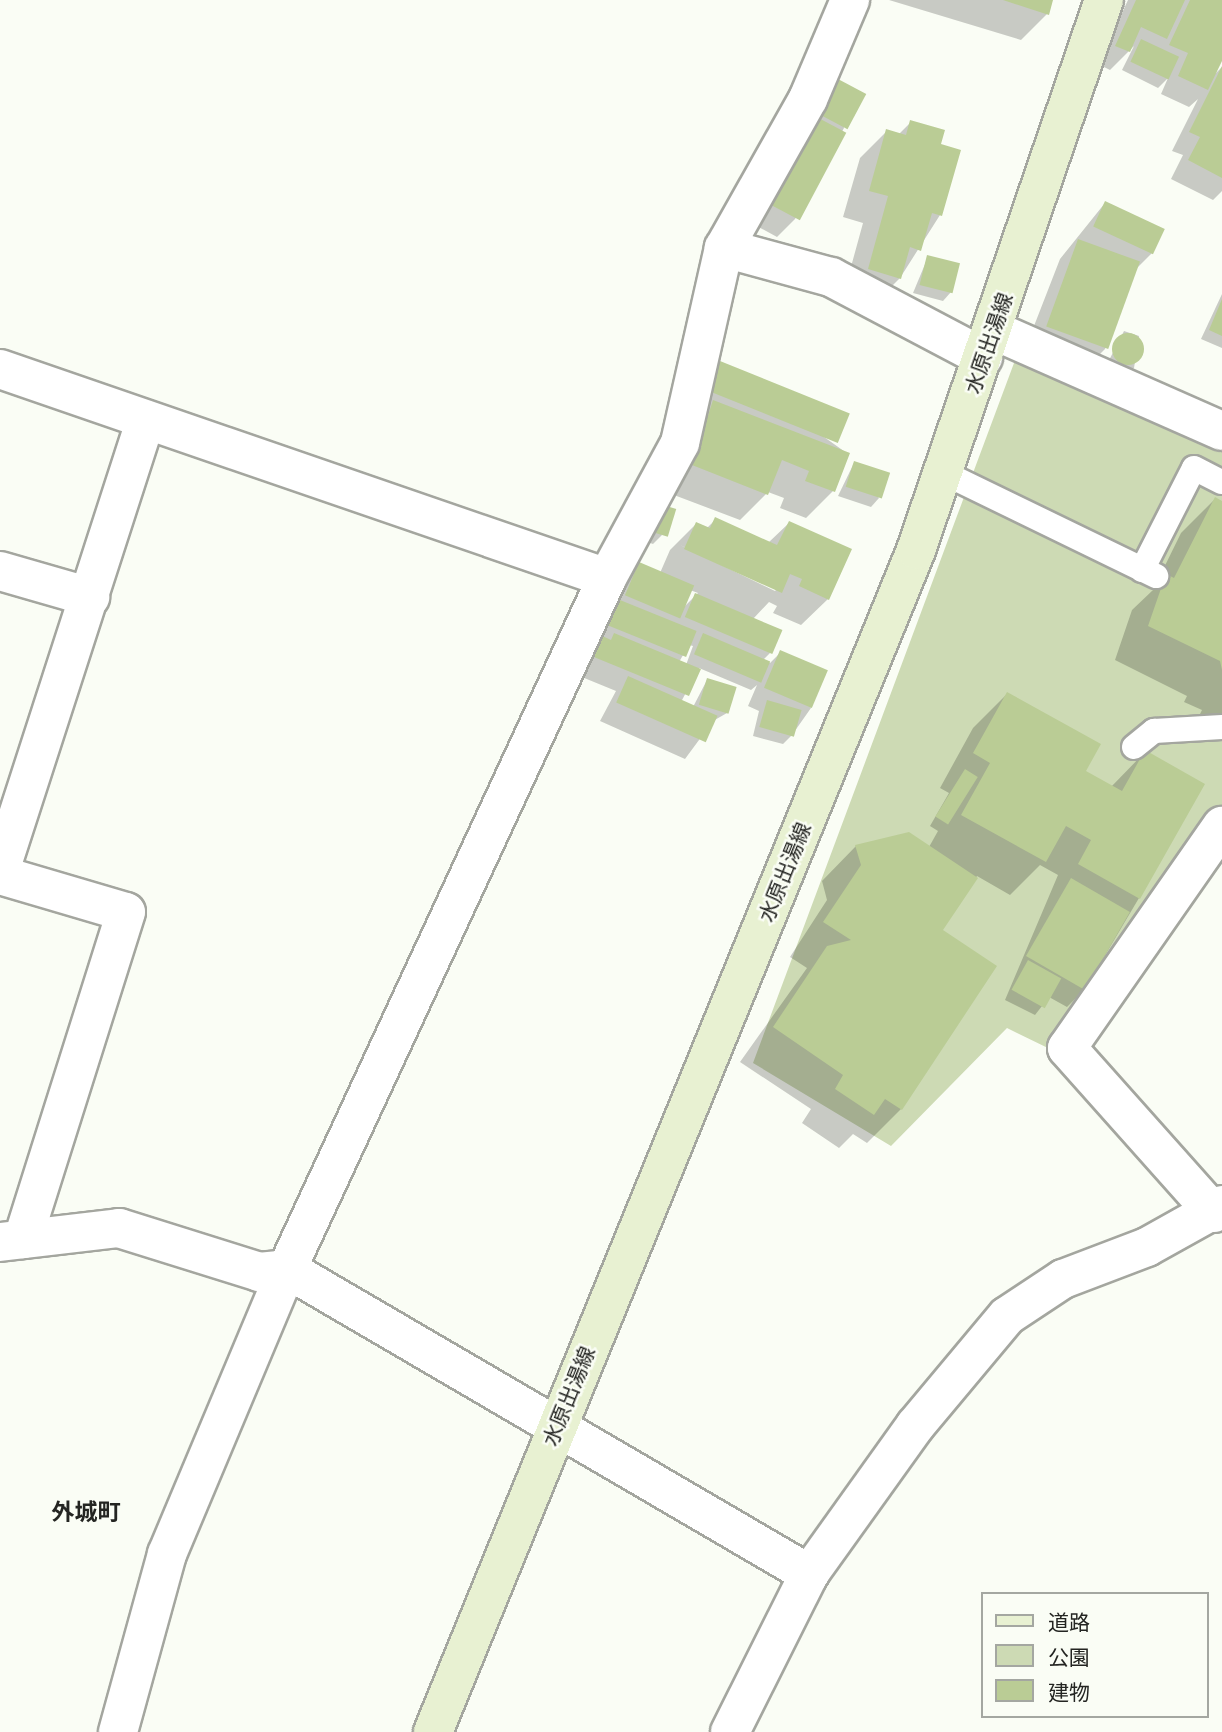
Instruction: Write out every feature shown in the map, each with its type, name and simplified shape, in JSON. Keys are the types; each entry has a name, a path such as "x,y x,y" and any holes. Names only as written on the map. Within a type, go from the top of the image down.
{"main road":[{"name":"水原出湯線","path":"433,1732 944,473 1104,0"}],"street":[{"path":"118,1732 167,1555 287,1269 607,578 680,443 724,248 808,99 850,0"},
{"path":"724,248 831,277 988,343 1222,430"},
{"path":"0,369 607,578"},
{"path":"146,419 0,873 126,912 11,1240 119,1228 259,1272 287,1269 554,1429 809,1574"},
{"path":"0,571 90,597"},
{"path":"730,1732 809,1574 915,1426 1007,1316 1063,1279 1147,1247 1218,1209 1067,1048 1222,826"}],"lane":[{"path":"944,473 1149,573 1194,468 1222,482"},
{"path":"1134,747 1154,730 1222,727"}],"green space":[{"path":"1017,355 1222,439 1222,809 1052,1050 1007,1028 891,1146 753,1063"}],"building":[{"path":"1003,0 1053,0 1049,15"},
{"path":"1136,0 1185,0 1167,39 1141,27 1130,52 1115,46"},
{"path":"1190,0 1222,0 1222,61 1208,90 1178,76 1188,53 1169,45"},
{"path":"1141,39 1179,57 1168,79 1130,62"},
{"path":"1222,66 1222,178 1188,160 1200,137 1189,132"},
{"path":"838,79 866,94 847,129 819,114"},
{"path":"811,114 846,133 800,220 765,201"},
{"path":"910,120 945,130 941,144 961,150 942,216 932,213 921,251 910,247 901,279 868,269 888,196 869,191 886,129 906,135"},
{"path":"1105,201 1165,229 1153,254 1093,226"},
{"path":"1078,239 1140,262 1108,349 1046,326"},
{"path":"927,255 960,263 952,293 920,285"},
{"path":"1222,299 1222,336 1209,330"},
{"path":"1128,333 1139,338 1144,349 1139,360 1128,365 1117,360 1112,349 1117,338"},
{"path":"720,361 850,413 838,443 708,391"},
{"path":"713,400 850,453 835,492 805,481 809,471 782,460 768,495 692,465"},
{"path":"854,461 890,473 882,498 846,487"},
{"path":"1215,497 1222,501 1222,670 1220,661 1148,626 1166,574 1174,578"},
{"path":"660,504 676,509 668,537 652,532"},
{"path":"715,517 777,545 789,521 852,549 829,600 799,586 802,579 790,574 782,593 684,549 696,522 710,528"},
{"path":"639,562 694,585 680,619 625,595"},
{"path":"695,593 782,630 772,654 685,617"},
{"path":"615,598 697,631 686,657 605,624"},
{"path":"614,633 701,669 689,696 589,655 598,634 611,640"},
{"path":"703,633 770,662 761,683 694,654"},
{"path":"780,650 828,670 812,708 764,688"},
{"path":"628,676 718,716 706,742 616,702"},
{"path":"707,678 737,687 728,714 699,705"},
{"path":"1007,692 1101,744 1086,771 1122,791 1145,750 1205,784 1140,899 1078,864 1091,840 1066,826 1046,862 961,815 990,763 973,753"},
{"path":"767,700 802,710 794,737 759,727"},
{"path":"965,769 978,777 948,824 935,816"},
{"path":"909,832 978,878 943,930 997,966 902,1110 885,1099 874,1115 835,1089 843,1075 773,1027 827,946 851,940 823,922 861,865 855,845"},
{"path":"1071,878 1130,912 1085,990 1026,956"},
{"path":"1028,960 1061,978 1045,1008 1012,990"}],"district":[{"name":"外城町","path":"86,1511"}]}
